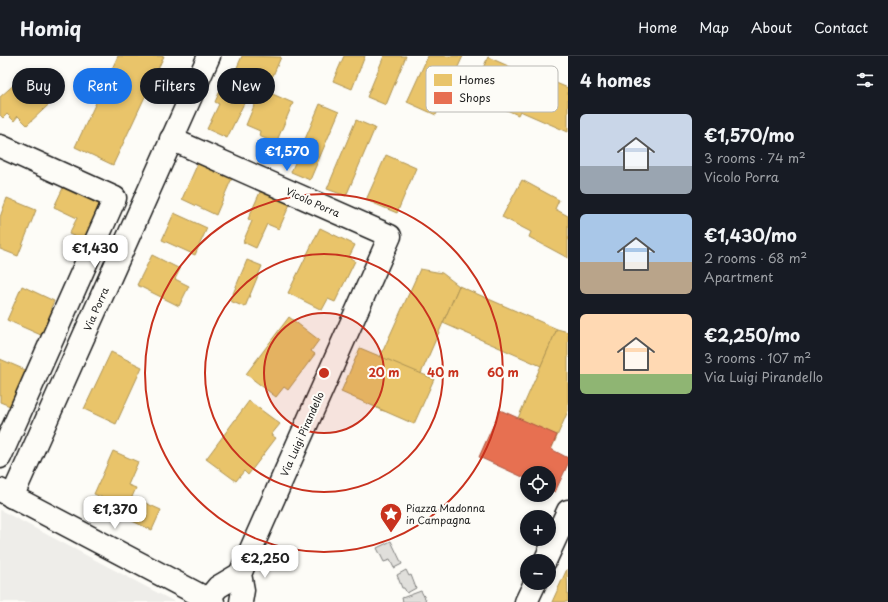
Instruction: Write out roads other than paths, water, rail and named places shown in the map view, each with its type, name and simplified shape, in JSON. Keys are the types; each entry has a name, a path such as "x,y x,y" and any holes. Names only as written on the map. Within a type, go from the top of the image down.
{"street":[{"name":"Via Porra","path":"6,494 209,56"},
{"name":"Vicolo Porra","path":"171,139 390,236"},
{"path":"0,146 114,198 0,458"},
{"name":"Via Luigi Pirandello","path":"241,570 390,236"},
{"path":"6,494 211,601 218,587 241,570"},
{"path":"548,554 568,510"},
{"path":"241,570 243,590 241,602"},
{"path":"241,570 254,602"},
{"path":"526,602 532,590"}],"place":[{"name":"Piazza Madonna in Campagna","path":"391,534"}]}
